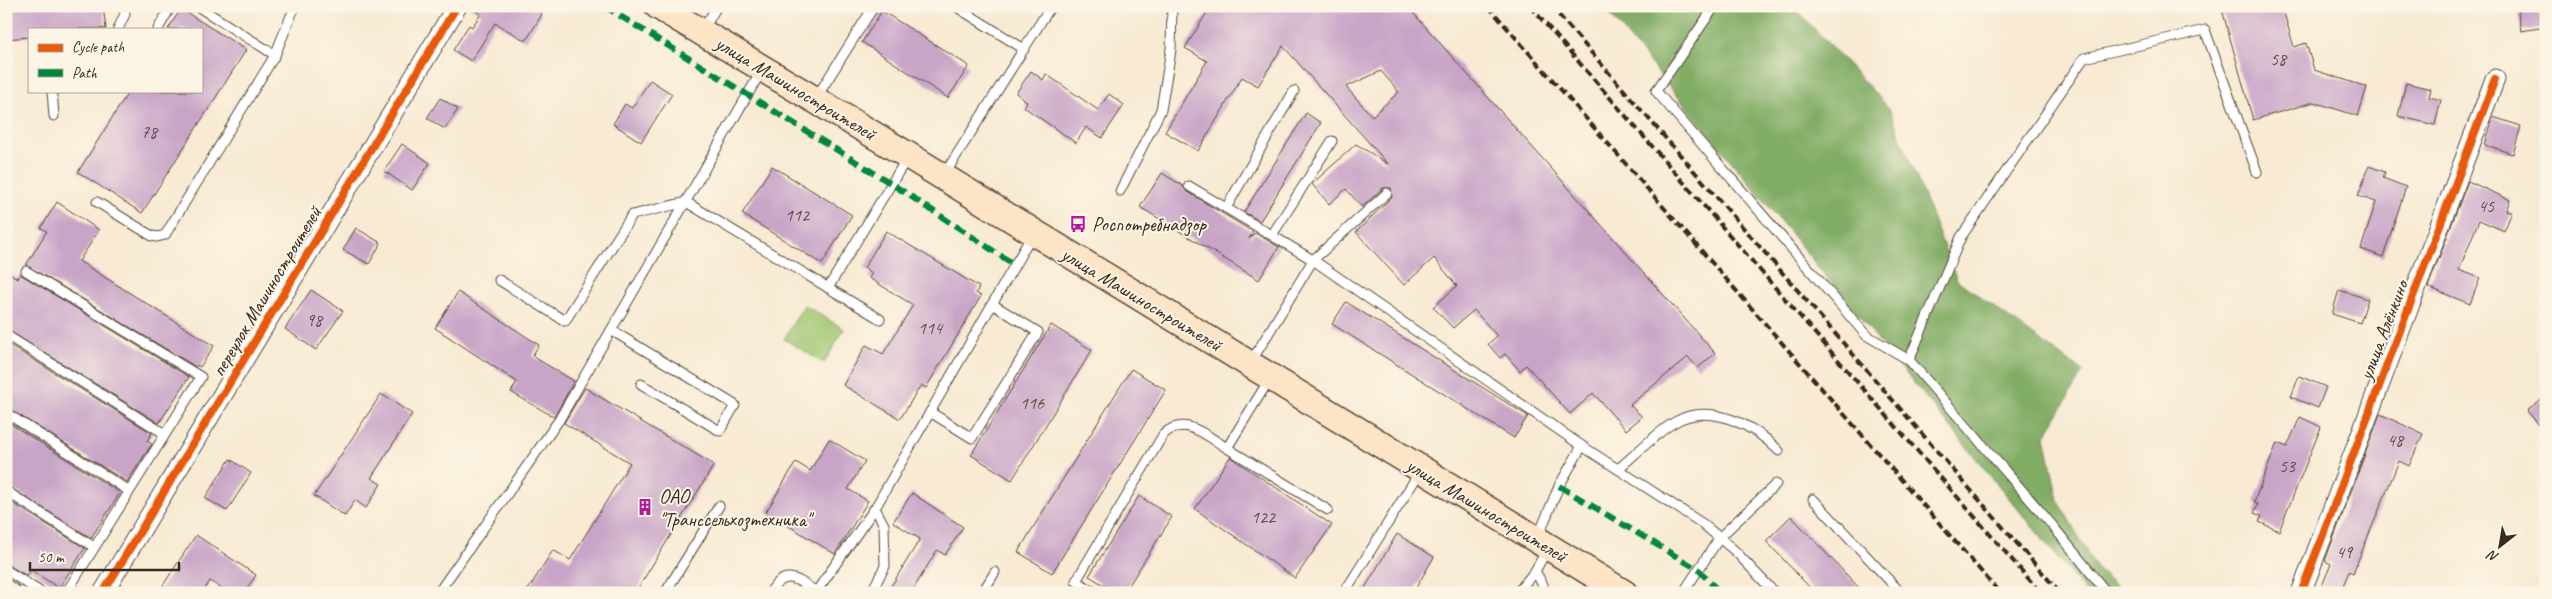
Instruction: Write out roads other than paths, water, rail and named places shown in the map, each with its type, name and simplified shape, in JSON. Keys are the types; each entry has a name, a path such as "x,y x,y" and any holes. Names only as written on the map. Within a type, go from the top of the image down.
{"main road":[{"name":"улица Машиностроителей","path":"671,10 702,32 1034,232 1624,593"}],"street":[{"name":"переулок Машиностроителей","path":"103,593 457,6"},
{"name":"улица Алёнкино","path":"2301,593 2495,79"}],"lane":[{"path":"118,28 125,14 124,6"},
{"path":"159,28 172,6"},
{"path":"197,6 275,55"},
{"path":"97,202 152,236 165,235 275,55 295,6"},
{"path":"702,32 717,6"},
{"path":"815,100 874,6"},
{"path":"955,6 1024,49"},
{"path":"943,177 1051,6"},
{"path":"1120,190 1161,110 1171,50 1172,6"},
{"path":"1715,6 1656,91 1866,335 1909,360 2052,525 2107,593"},
{"path":"1909,360 1961,237 2084,58 2205,30 2257,172"},
{"path":"438,593 559,420 763,68"},
{"path":"1226,208 1294,91"},
{"path":"52,92 54,116"},
{"path":"1272,236 1332,141"},
{"path":"828,288 909,156"},
{"path":"1189,186 1313,260 1582,446 1720,538 1775,593"},
{"path":"1228,448 1260,371 1313,260 1387,193"},
{"path":"499,280 566,320 632,215 686,202 880,319"},
{"path":"770,593 776,582 785,577 793,578 818,592 875,508 1034,232"},
{"path":"26,271 201,377 66,593"},
{"path":"930,412 972,438 1038,332 992,304"},
{"path":"611,330 735,405 720,431 641,384"},
{"path":"6,336 165,434"},
{"path":"6,413 129,491"},
{"path":"1618,469 1675,422 1696,416 1714,416 1746,425 1759,432 1779,451"},
{"path":"1096,593 1076,581 1163,435 1169,430 1184,425 1193,427 1328,510"},
{"path":"1517,593 1535,571 1559,486 1582,446"},
{"path":"1344,593 1422,470"},
{"path":"1683,593 1720,538 1776,484"},
{"path":"6,491 94,547"},
{"path":"1814,499 1901,593"},
{"path":"665,593 719,506"},
{"path":"872,591 885,566 884,525 875,508"},
{"path":"6,570 42,593"},
{"path":"1535,571 1543,585 1543,593"},
{"path":"982,593 995,572"}],"railway":[{"path":"1488,6 2000,593"},
{"path":"1530,6 2041,593"},
{"path":"1551,6 2060,593"}],"place":[{"name":"Роспотребнадзор","path":"1078,224"},
{"name":"ОАО \"Транссельхозтехника\"","path":"645,507"}]}
